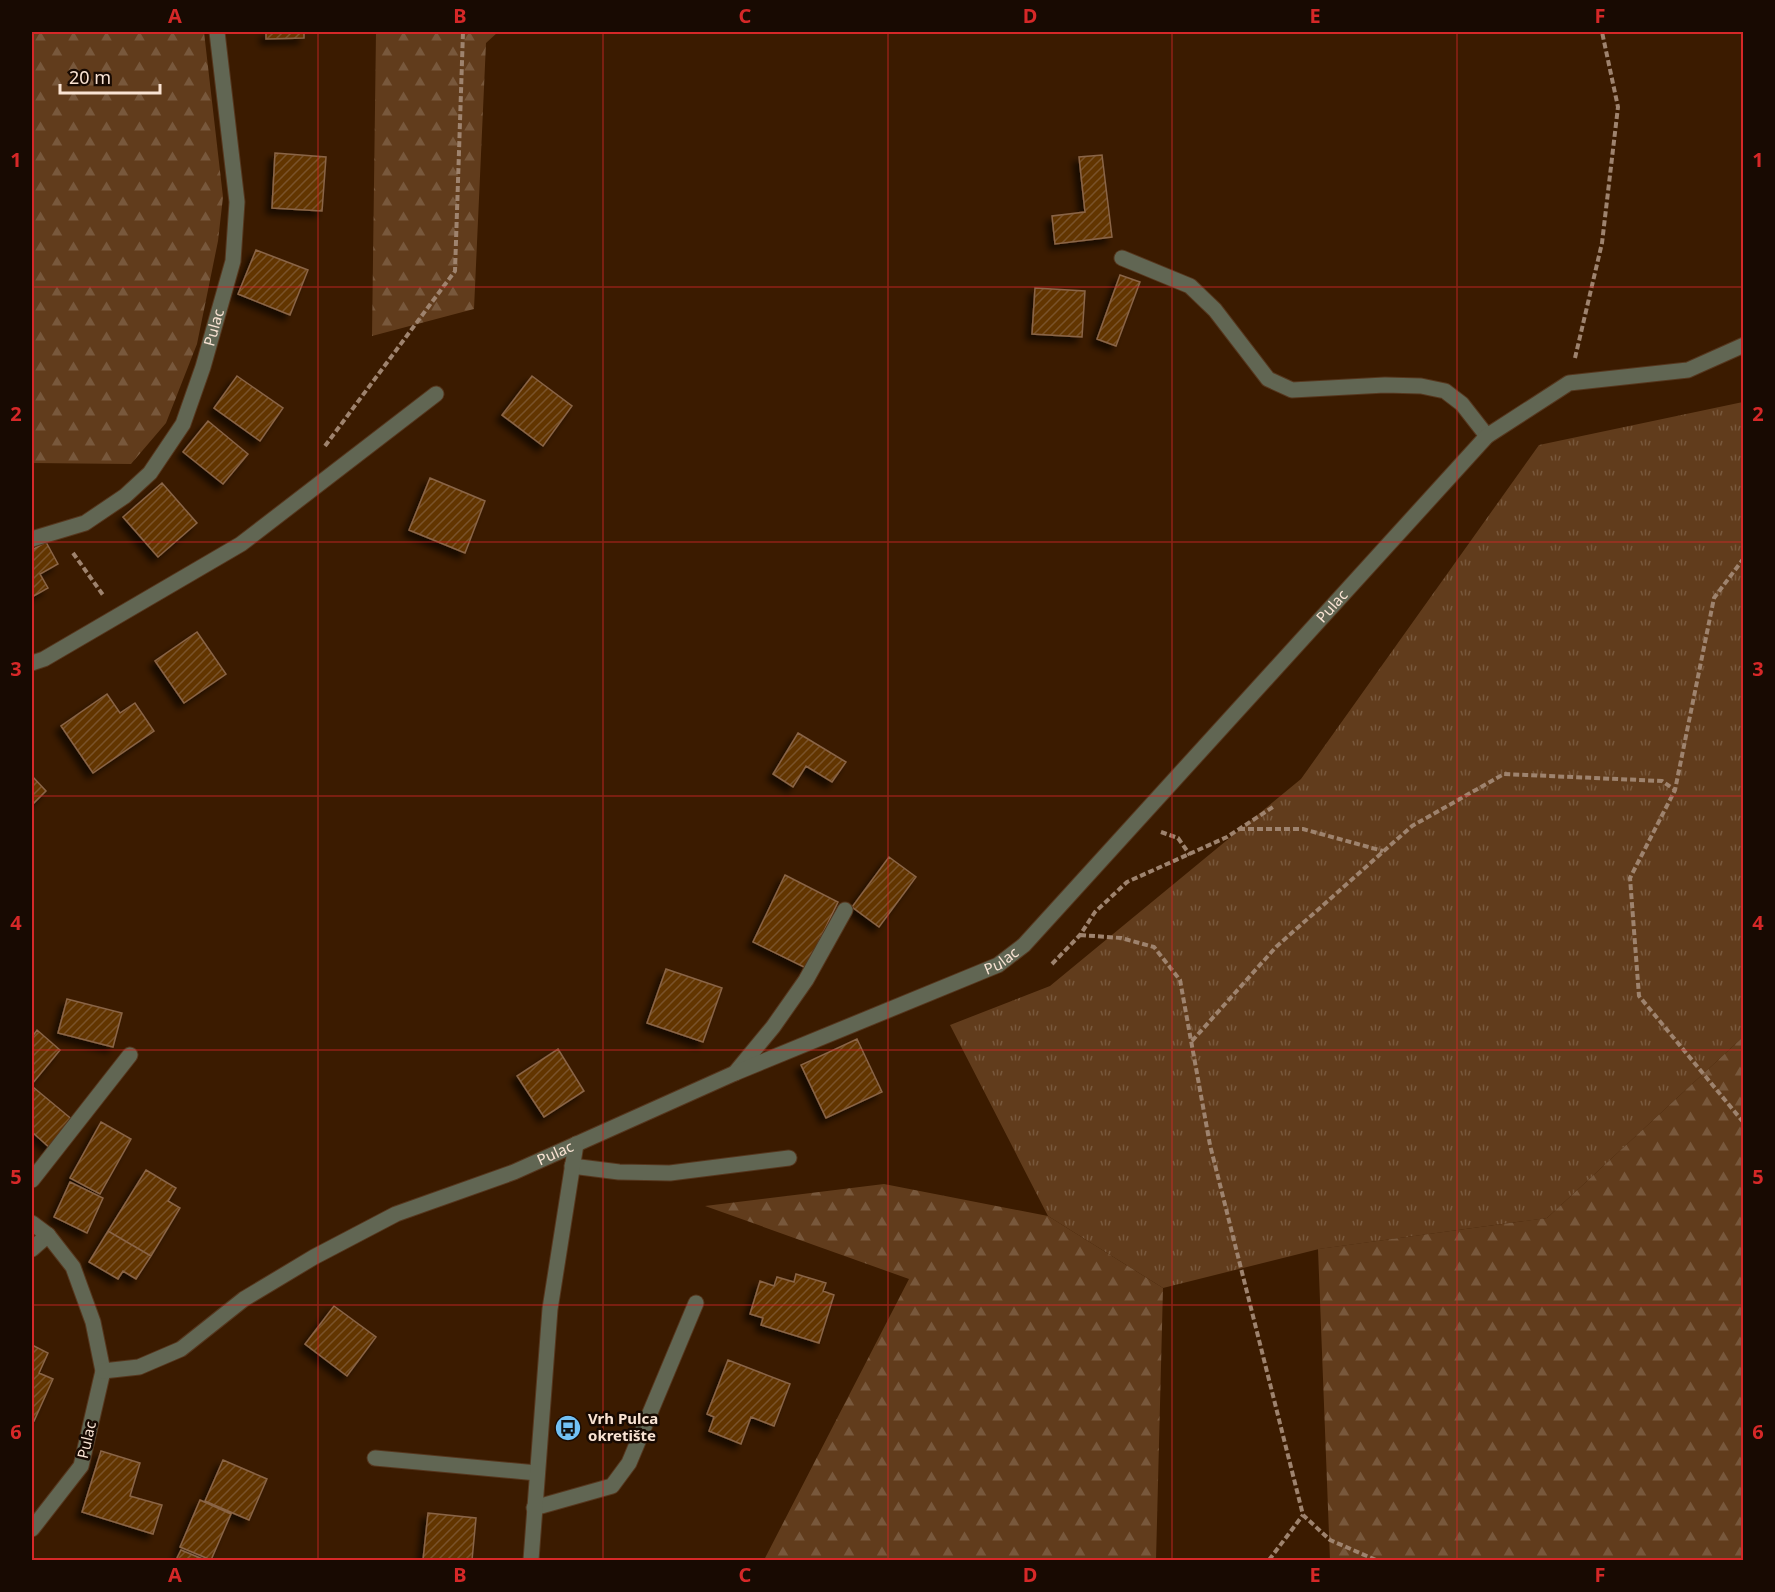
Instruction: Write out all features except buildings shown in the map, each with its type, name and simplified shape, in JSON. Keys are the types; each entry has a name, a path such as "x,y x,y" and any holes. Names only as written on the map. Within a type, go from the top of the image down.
{"street":[{"name":"Pulac","path":"32,539 86,523 125,496 150,473 183,424 203,367 233,261 237,202 217,32"},
{"path":"1122,258 1190,286 1215,310 1268,379 1292,390 1385,385 1421,386 1445,391 1462,404 1487,436"},
{"name":"Pulac","path":"103,1371 139,1367 181,1348 244,1299 314,1257 396,1214 514,1172 735,1073 998,965 1024,945 1487,436 1569,383 1688,370 1743,345"},
{"path":"32,663 44,659 150,599 241,544 436,394"},
{"path":"735,1073 773,1027 806,980 845,910"},
{"path":"32,1180 130,1055"},
{"path":"531,1560 550,1309 576,1144"},
{"path":"572,1166 619,1172 670,1173 789,1158"},
{"name":"Pulac","path":"32,1223 48,1235 73,1267 93,1322 103,1371 81,1466 32,1529"},
{"path":"32,1249 48,1235"},
{"path":"534,1508 612,1486 629,1463 696,1303"},
{"path":"375,1458 537,1473"}],"path":[{"path":"323,449 455,270 463,32"},
{"path":"1569,383 1602,243 1618,107 1602,32"},
{"path":"58,531 107,601"},
{"path":"1743,558 1714,598 1675,790 1630,878 1639,996 1743,1123"},
{"path":"1191,1042 1276,947 1412,826 1504,774 1662,781 1675,790"},
{"path":"1052,964 1080,935 1095,912 1127,882 1190,855 1239,829 1273,807"},
{"path":"1239,829 1262,831 1303,829 1383,851"},
{"path":"1164,834 1178,838 1190,855"},
{"path":"1080,935 1121,938 1154,947 1180,980 1210,1145 1303,1515 1330,1540 1376,1560"},
{"path":"1269,1560 1303,1515"}],"green space":[{"path":"32,32 204,32 223,197 218,241 197,344 166,423 131,464 32,463"},
{"path":"376,32 498,32 486,43 474,309 372,336"},
{"path":"1743,402 1743,1037 1547,1218 1319,1249 1163,1288 1048,1216 950,1025 1050,986 1301,779 1539,445"},
{"path":"1743,1037 1743,1560 1330,1560 1318,1249 1547,1218"},
{"path":"884,1184 1048,1216 1163,1288 1156,1560 764,1560 909,1279 705,1206"}],"place":[{"name":"Vrh Pulca okretište","path":"568,1428"}]}
